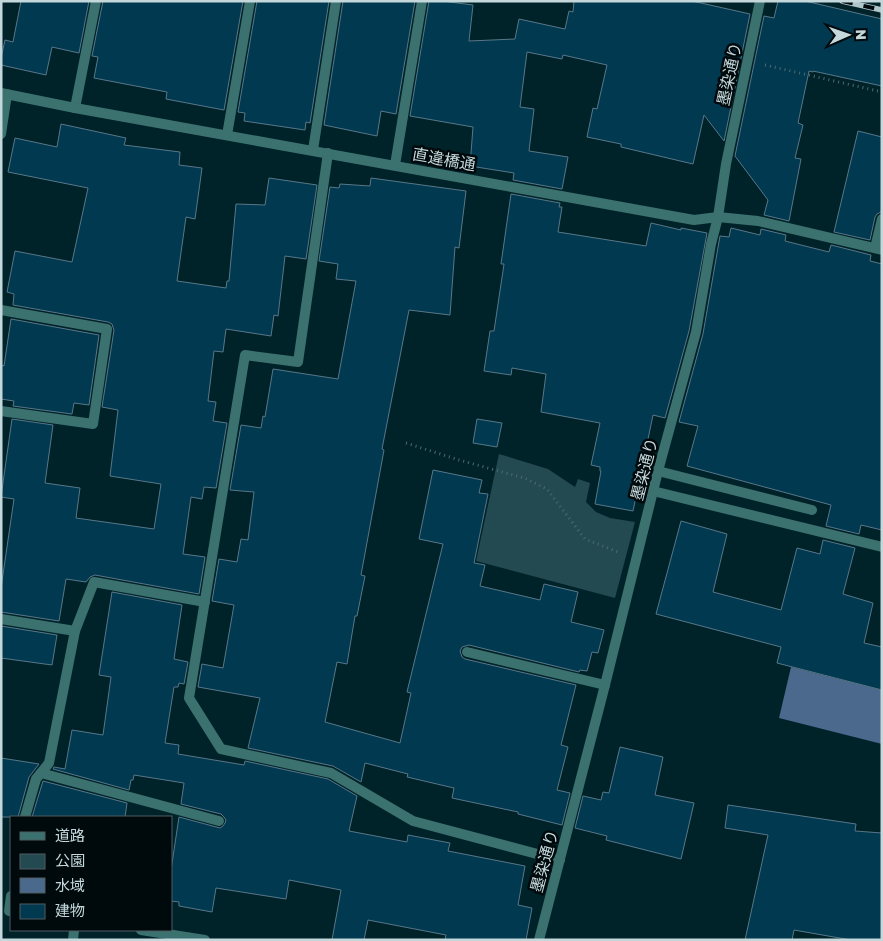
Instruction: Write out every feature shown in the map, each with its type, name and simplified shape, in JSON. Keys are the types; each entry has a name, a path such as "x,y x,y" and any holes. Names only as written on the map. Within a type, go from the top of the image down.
{"street":[{"path":"75,108 96,1"},
{"path":"227,135 250,1"},
{"path":"312,150 336,1"},
{"path":"395,166 422,1"},
{"name":"墨染通り","path":"539,940 658,471 696,332 726,164 760,1"},
{"path":"1,134 4,94"},
{"name":"直違橋通","path":"4,94 694,220 718,217 758,221 878,249"},
{"path":"328,153 298,362 245,355 190,698 221,749 331,773 413,821 560,860"},
{"path":"878,249 882,219"},
{"path":"1,310 107,329 93,424 1,412"},
{"path":"658,471 812,510"},
{"path":"653,491 882,548"},
{"path":"25,816 36,779 49,763 75,631 94,582 205,602"},
{"path":"1,619 75,631"},
{"path":"467,652 605,685"},
{"path":"41,773 219,821"},
{"path":"147,931 205,940"}],"path":[{"path":"748,61 882,92"},
{"path":"406,443 524,478 547,490 585,539 636,558"}],"green space":[{"path":"499,454 548,469 575,487 578,479 590,483 586,502 596,512 610,518 635,522 615,598 476,561"}],"water":[{"path":"791,667 882,690 882,744 779,718"}],"building":[{"path":"21,1 89,1 79,53 52,47 46,75 1,65 5,40 13,42"},
{"path":"103,1 243,1 224,110 166,99 167,92 94,78 98,57 92,56"},
{"path":"257,1 329,1 310,123 306,122 305,130 244,121 245,113 238,112"},
{"path":"343,1 415,1 396,114 381,111 377,136 324,125"},
{"path":"429,1 473,5 469,41 515,39 519,19 565,29 569,11 573,12 574,1 692,1 750,14 724,141 704,115 693,164 621,147 621,144 587,137 593,108 597,109 607,65 563,55 562,59 527,52 520,107 534,109 529,151 568,157 562,189 513,180 514,173 470,166 473,127 410,116"},
{"path":"778,1 805,1 882,19 882,86 809,71 798,123 803,125 795,158 801,159 789,221 764,215 768,200 735,156 764,16 774,18"},
{"path":"61,124 126,138 124,145 180,152 179,165 202,168 195,219 186,217 177,281 226,288 227,281 229,281 236,204 265,205 269,178 317,185 306,259 285,256 278,316 274,315 271,336 226,329 223,352 214,351 208,401 216,402 213,421 227,423 216,488 204,487 202,499 191,497 183,554 205,557 199,594 95,575 86,582 66,579 59,621 1,612 1,588 14,499 1,497 12,419 53,425 45,483 80,488 76,518 154,529 161,484 110,476 118,410 102,407 114,330 112,324 13,305 14,294 7,292 15,251 72,262 88,188 8,172 15,138 57,147"},
{"path":"858,131 882,137 882,208 881,212 875,217 870,240 834,232"},
{"path":"371,178 466,191 459,248 455,247 450,315 409,310 382,449 384,450 361,575 365,576 357,616 355,616 347,664 337,662 325,722 400,743 411,693 407,692 443,544 419,539 433,470 482,480 479,493 488,494 474,563 485,565 480,586 540,600 544,584 578,592 571,622 604,630 598,653 592,652 587,671 580,670 579,672 469,645 462,647 460,651 465,659 576,685 561,745 568,747 557,790 570,793 562,825 518,814 518,812 452,798 454,788 407,777 408,774 365,763 361,782 333,766 248,748 260,698 198,687 202,664 223,668 234,605 212,601 219,559 237,562 241,539 248,540 254,492 230,490 241,425 261,428 263,416 265,417 273,369 338,379 356,281 336,279 338,264 319,261 330,187 339,188 340,184 370,186"},
{"path":"511,194 560,203 559,207 562,207 558,232 646,246 651,223 681,230 681,228 707,233 689,331 665,418 653,415 633,511 595,504 601,471 600,467 591,465 600,423 541,412 546,374 512,368 511,375 484,371 490,331 494,331 504,264 501,264"},
{"path":"731,228 760,235 761,229 786,235 785,241 829,252 831,245 871,255 870,261 882,264 882,530 861,525 859,534 826,526 831,505 687,466 698,426 679,422 703,334 720,236 729,237"},
{"path":"11,319 99,335 89,405 74,403 72,414 13,406 14,401 1,399 1,365 4,366"},
{"path":"477,419 502,423 497,447 473,443"},
{"path":"681,521 727,534 713,592 781,610 797,548 820,554 823,540 855,548 843,594 873,603 864,643 882,647 882,690 777,663 781,647 656,614"},
{"path":"112,592 182,605 174,659 188,662 184,684 179,683 178,687 174,687 165,743 179,745 178,754 244,765 245,761 328,779 357,796 349,831 407,842 408,835 450,843 448,851 525,866 518,905 532,908 526,940 445,940 446,935 368,920 364,940 332,940 341,890 289,880 286,899 216,888 212,912 179,906 179,902 172,901 172,863 179,817 220,828 225,823 224,817 221,814 181,804 184,783 134,775 129,790 53,769 54,767 65,769 72,730 103,735 111,677 99,675"},
{"path":"1,626 57,635 52,665 1,658"},
{"path":"620,747 663,757 655,795 694,803 681,859 606,840 607,836 575,828 583,796 601,800 603,792 609,793"},
{"path":"1,758 39,764 29,777 18,816 1,817"},
{"path":"43,781 127,803 125,816 32,816"},
{"path":"728,805 856,824 855,831 882,833 882,940 851,940 794,930 792,940 745,940 768,835 725,828"}],"railway":[{"path":"842,1 882,10"}]}
